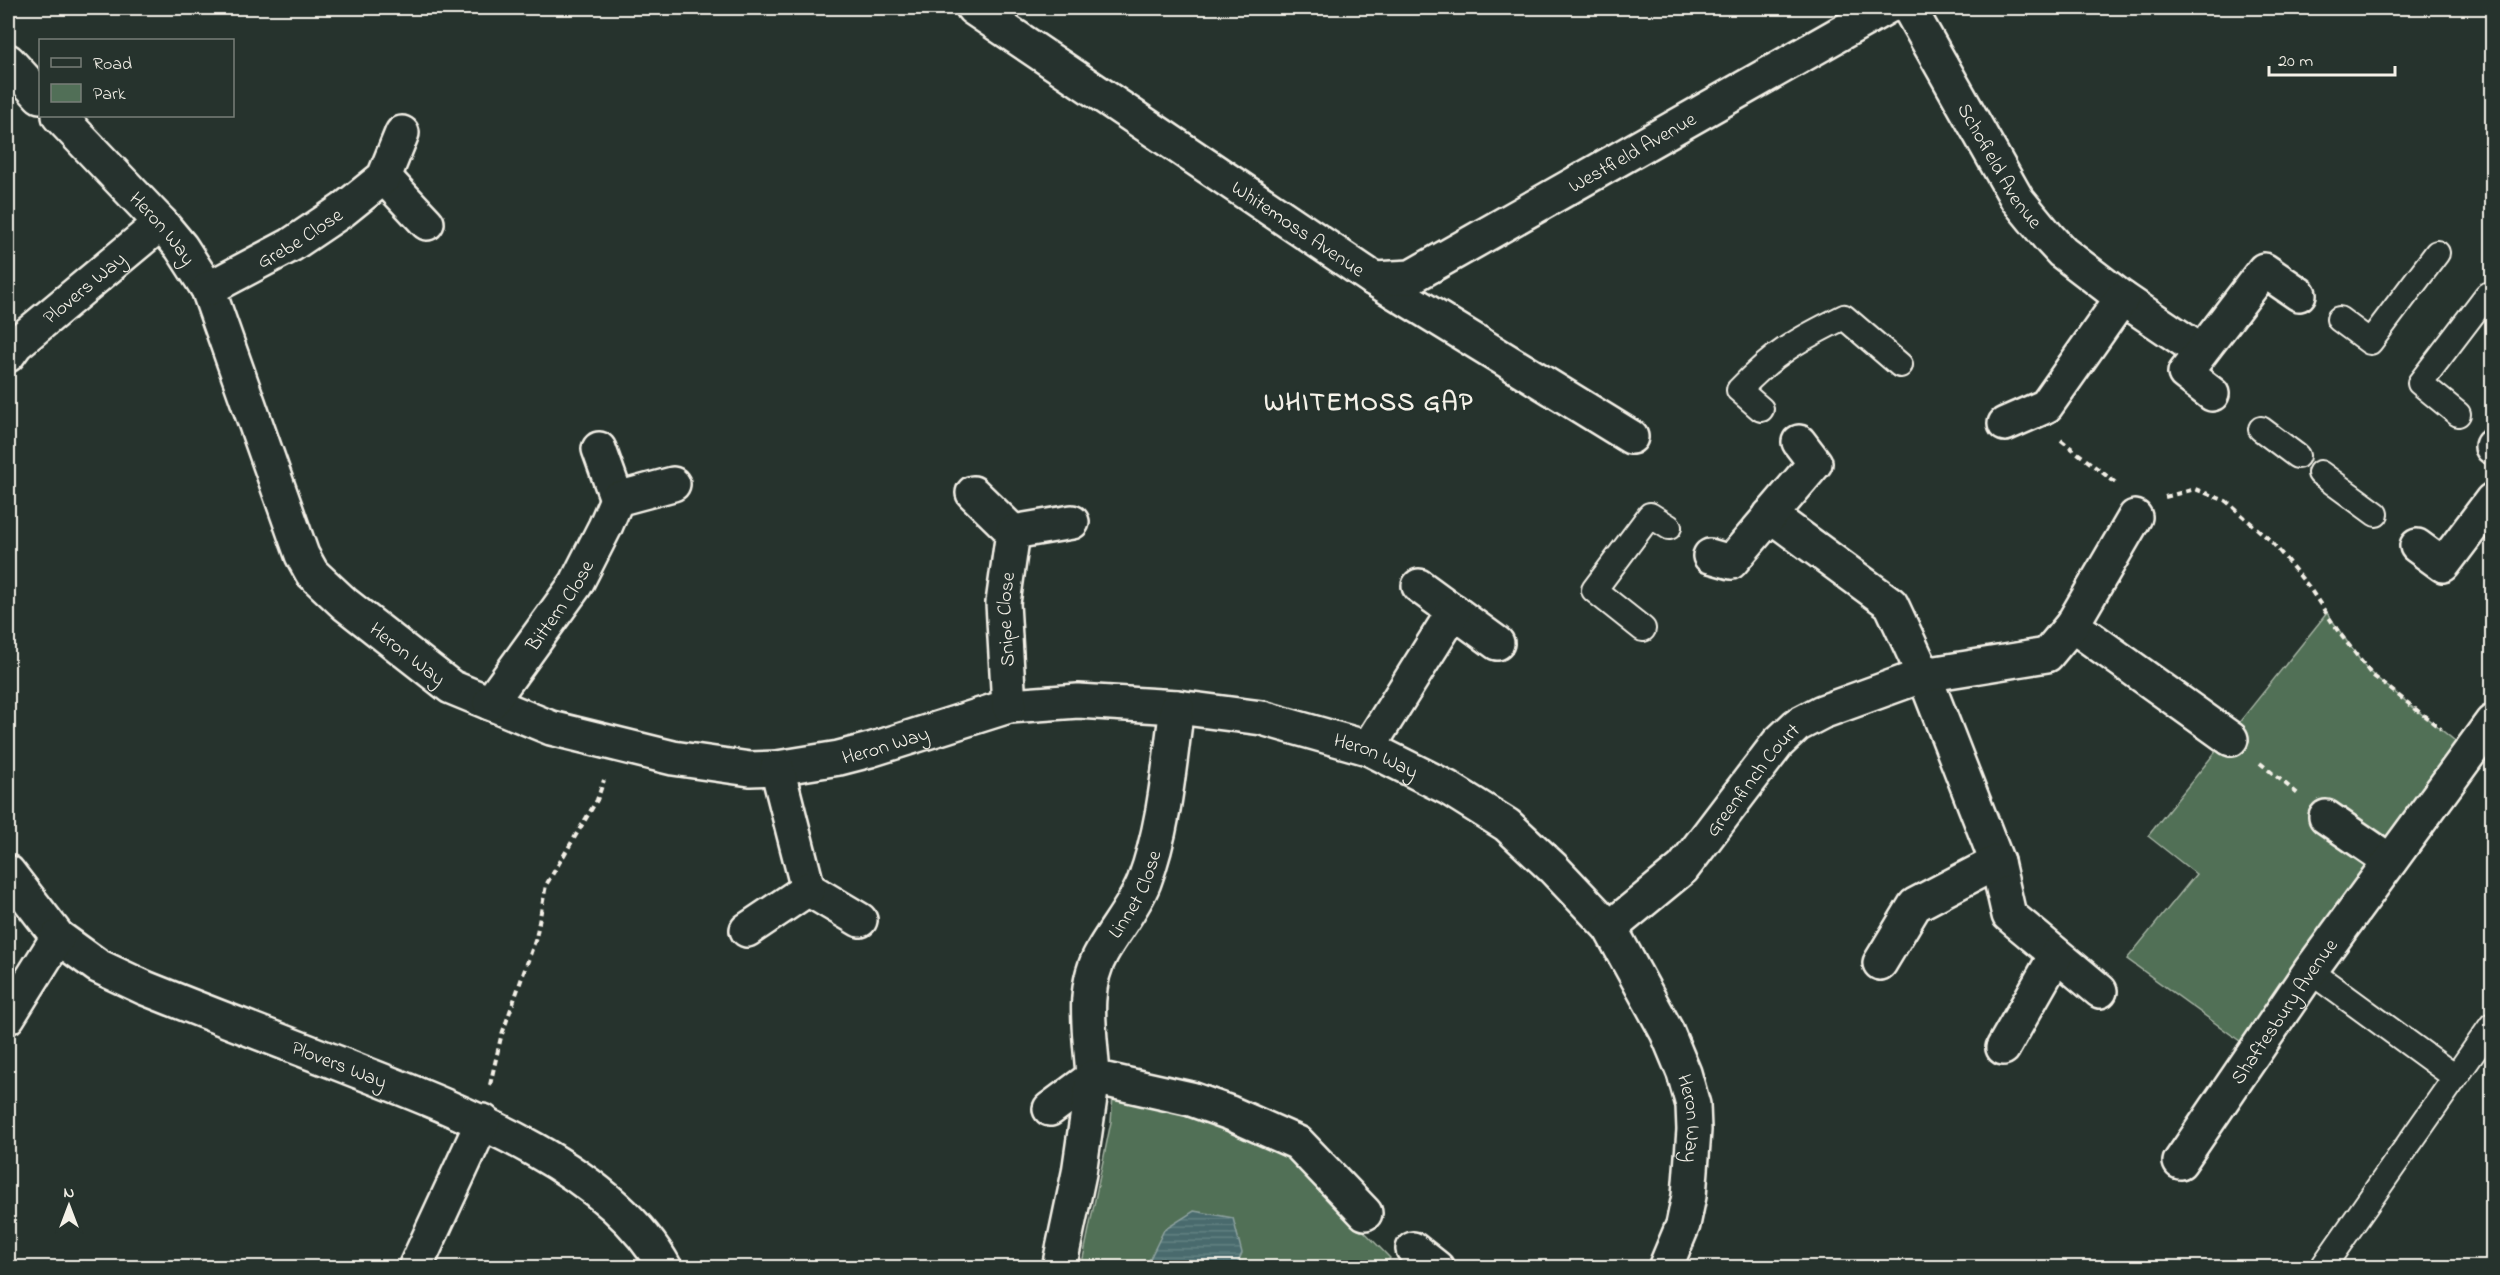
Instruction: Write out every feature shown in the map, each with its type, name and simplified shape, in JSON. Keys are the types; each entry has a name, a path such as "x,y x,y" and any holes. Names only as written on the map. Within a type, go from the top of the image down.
{"street":[{"name":"Whitemoss Avenue","path":"973,8 1374,279 1631,437"},
{"name":"Westfield Avenue","path":"1374,279 1411,278 1885,8"},
{"name":"Schofield Avenue","path":"1909,8 2018,199 2062,252 2122,298 2200,351"},
{"path":"8,62 39,95"},
{"name":"Heron Way","path":"60,117 161,223 181,247 208,290 302,555 312,573 353,610 451,687 551,728 683,760 750,769 777,768 839,758 1009,706 1078,701 1177,707 1262,718 1368,748 1448,788 1507,825 1553,868 1610,928 1668,1032 1684,1073 1693,1105 1694,1130 1689,1196 1683,1225 1665,1268"},
{"name":"Grebe Close","path":"208,290 291,245 343,210 384,177 402,133"},
{"path":"384,177 427,223"},
{"name":"Plovers Way","path":"8,355 16,344 161,223"},
{"path":"2212,394 2185,373 2264,270 2299,294"},
{"path":"2005,424 2046,406 2122,298"},
{"path":"1710,556 1731,562 1815,463 1799,442"},
{"path":"599,449 617,499 673,484"},
{"path":"973,493 1013,532 1072,522"},
{"name":"Bittern Close","path":"490,704 576,585 606,527 617,499"},
{"name":"Greenfinch Court","path":"1610,928 1683,868 1778,743 1797,725 1822,712 1924,675 2047,655 2072,625 2144,508"},
{"path":"2417,546 2443,566 2490,509"},
{"path":"1770,515 1891,604 1924,675 1997,862 2009,915 2100,991"},
{"name":"Snipe Close","path":"1009,706 1003,603 1013,532"},
{"path":"1419,586 1497,643"},
{"path":"1368,748 1454,611"},
{"path":"2072,625 2231,739"},
{"name":"Linnet Close","path":"1059,1268 1079,1173 1092,1077 1088,999 1091,976 1101,954 1143,885 1154,851 1177,707"},
{"name":"Shaftesbury Avenue","path":"2180,1162 2310,971 2493,722"},
{"path":"777,768 808,889 860,920"},
{"path":"2326,817 2390,861"},
{"path":"1880,963 1915,905 1997,862"},
{"name":"Plovers Way","path":"8,872 58,937 98,966 145,988 483,1121 562,1166 610,1202 641,1234 665,1268"},
{"path":"747,930 808,889"},
{"path":"8,1017 58,937"},
{"path":"2003,1048 2056,955"},
{"path":"1050,1109 1092,1077 1191,1099 1230,1113 1298,1143 1365,1213"},
{"path":"415,1268 483,1121"}],"lane":[{"path":"2339,319 2370,342 2437,253"},
{"path":"2458,414 2420,383 2487,295"},
{"path":"1761,409 1739,390 1763,364 1796,341 1844,317 1900,366"},
{"path":"2261,429 2297,456"},
{"path":"2320,472 2376,514"},
{"path":"1643,629 1594,590 1650,516 1669,527"},
{"path":"2310,971 2455,1077"},
{"path":"2322,1268 2493,1025"}],"path":[{"path":"2046,406 2055,436 2121,487"},
{"path":"2144,508 2195,489 2226,501 2278,550 2309,587 2338,631 2371,674 2469,752"},
{"path":"2231,739 2326,817"},
{"path":"483,1121 501,1037 536,938 546,885 597,800 616,745"}],"green space":[{"path":"2327,613 2367,670 2460,745 2244,1044 2127,959 2196,874 2148,836"},
{"path":"1113,1096 1194,1108 1283,1148 1390,1258 1383,1268 1081,1268 1111,1122"}],"water":[{"path":"1194,1211 1233,1218 1242,1253 1236,1267 1146,1267 1164,1230"}],"district":[{"name":"WHITEMOSS GAP","path":"1369,401"}]}
